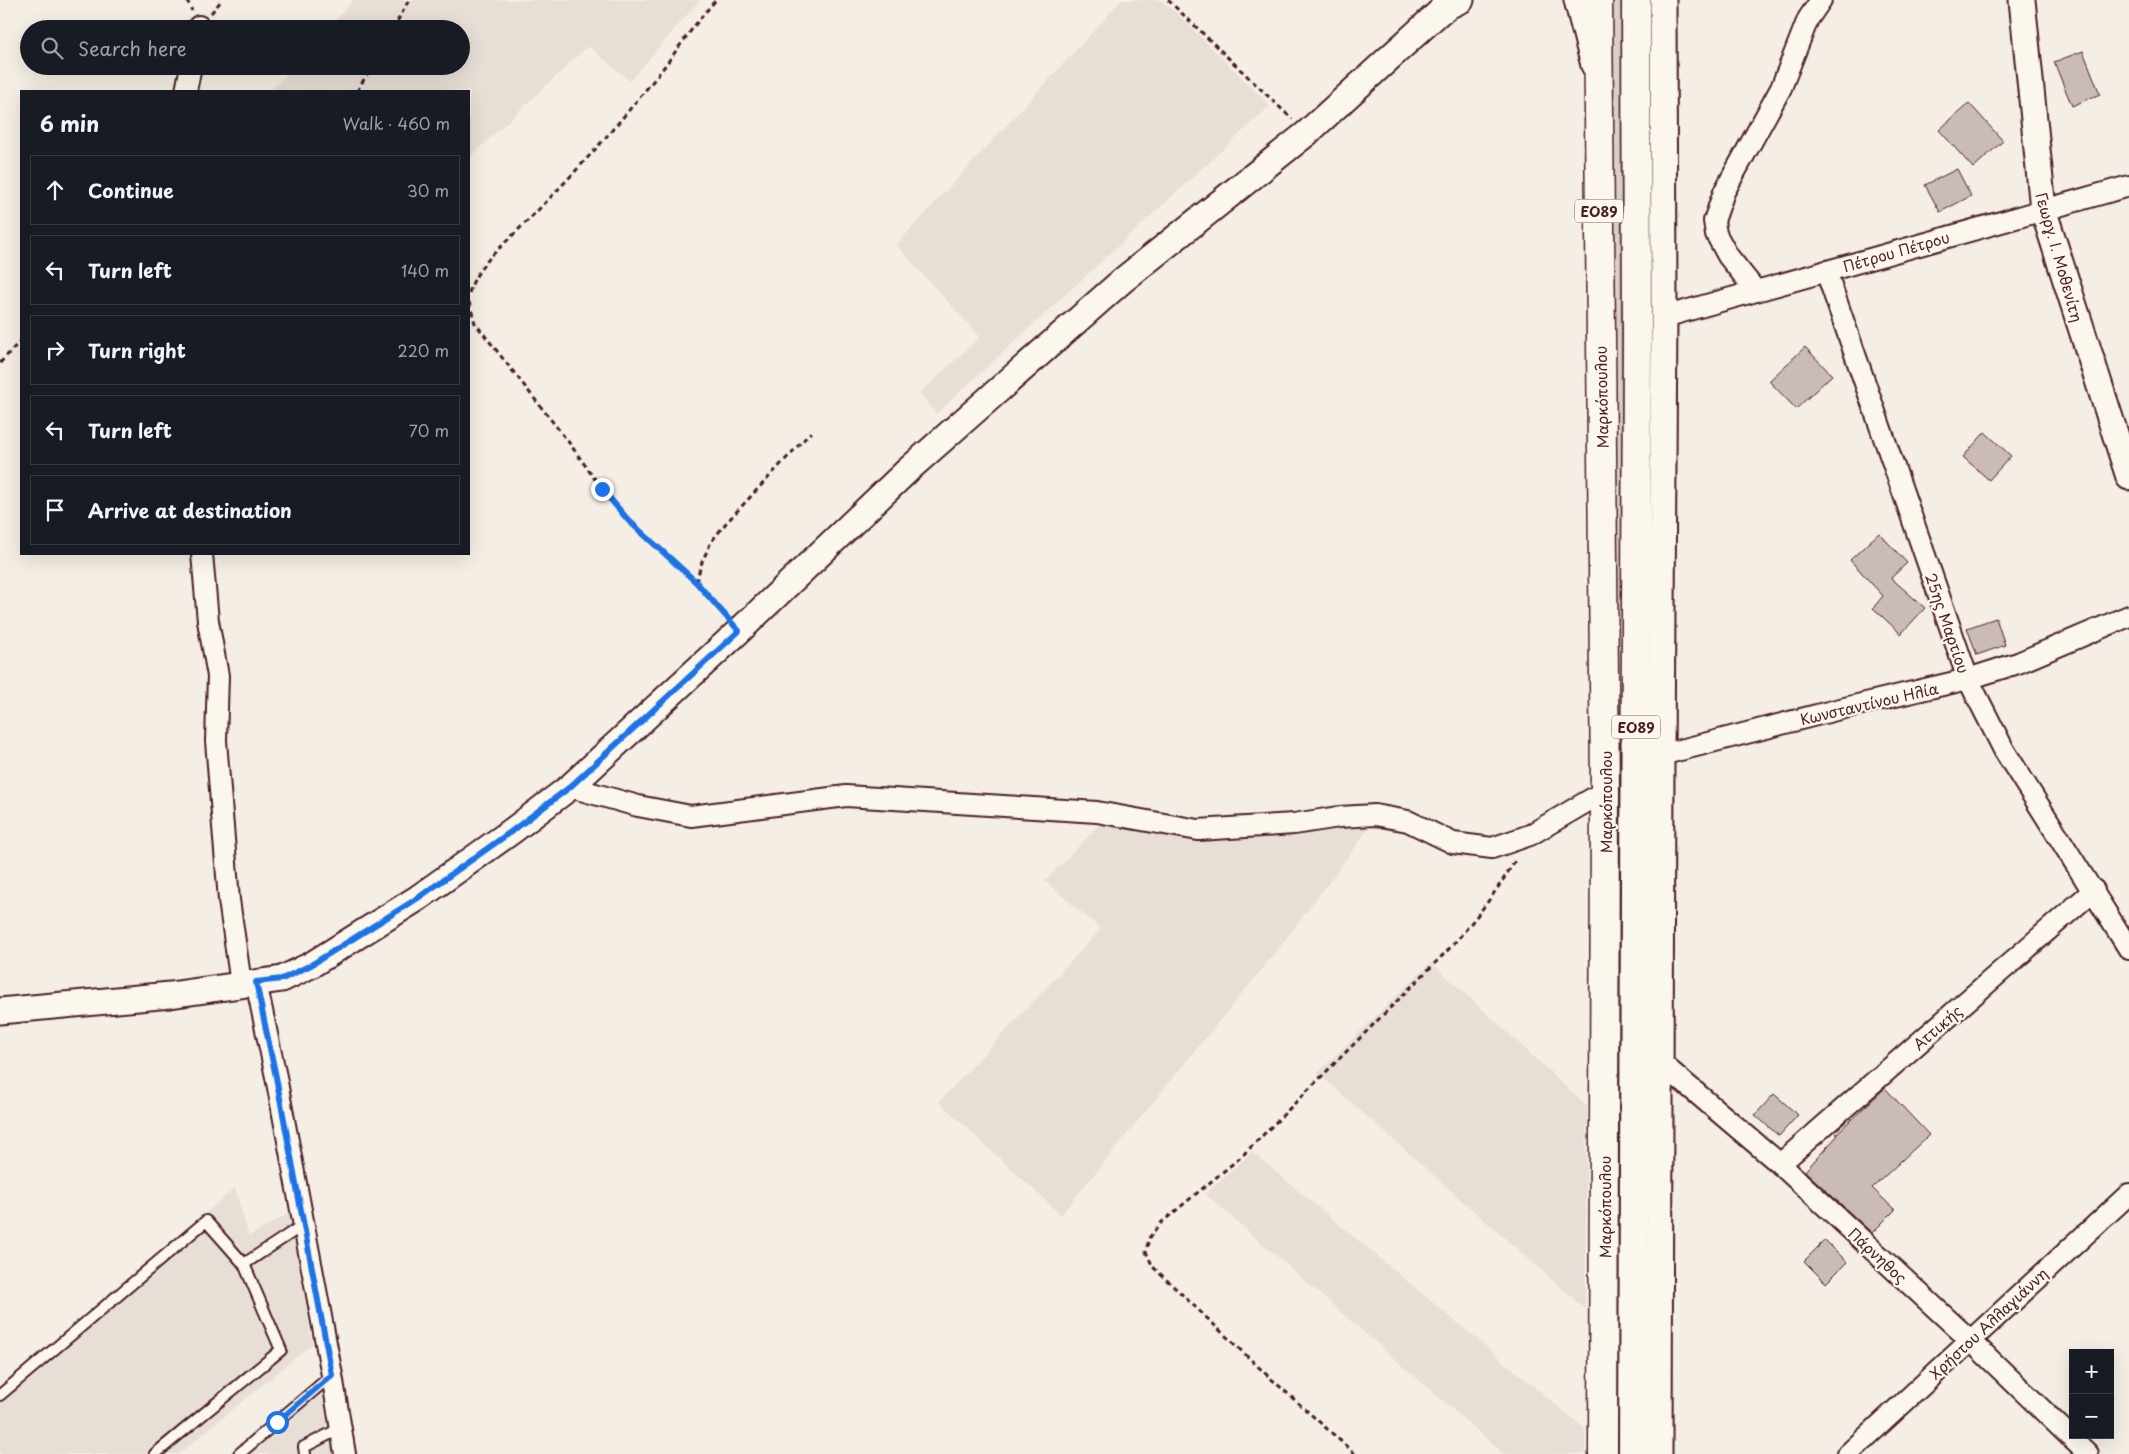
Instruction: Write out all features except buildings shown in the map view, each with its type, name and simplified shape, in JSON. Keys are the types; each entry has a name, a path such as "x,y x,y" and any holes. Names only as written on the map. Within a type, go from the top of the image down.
{"highway":[{"name":"Μαρκόπουλου","path":"1598,0 1605,791 1603,1454"},
{"name":"Μαρκόπουλου","path":"1633,1454 1638,336 1636,0"}],"street":[{"path":"1577,0 1598,79"},
{"path":"1659,1454 1664,317 1663,0"},
{"path":"1756,291 1728,256 1716,234 1714,221 1724,192 1781,88 1808,19 1821,0"},
{"name":"Γεωργ. Ι. Μοθενίτη","path":"2022,0 2043,209 2129,478"},
{"path":"0,1011 170,996 282,979 311,965 418,898 570,787 739,631 908,470 1123,280 1306,133 1452,3"},
{"path":"186,90 189,75"},
{"name":"Πέτρου Πέτρου","path":"1664,317 2129,186"},
{"name":"25ης Μαρτίου","path":"1826,271 1968,679 2004,750 2094,890 2129,949"},
{"path":"202,555 208,622 218,676 216,741 229,900 248,983 276,1077 345,1454"},
{"name":"Κωνσταντίνου Ηλία","path":"1661,755 1836,710 1968,679 2018,663 2129,616"},
{"path":"570,787 638,806 691,816 846,796 1097,812 1198,830 1294,824 1339,817 1375,815 1408,821 1453,842 1492,848 1530,835 1605,791"},
{"name":"Αττικής","path":"1780,1164 2094,890"},
{"name":"Πάρνηθος","path":"1661,1063 1780,1164 1970,1340 2088,1454"},
{"name":"Χρήστου Αλλαγιάννη","path":"1848,1454 2129,1194"}],"lane":[{"path":"0,1394 206,1221 244,1264 281,1350 155,1454"},
{"path":"244,1264 303,1225"},
{"path":"239,1454 332,1375"},
{"path":"305,1454 304,1447 341,1428"}],"path":[{"path":"398,20 409,0"},
{"path":"470,290 472,281 485,263 563,186 632,108 689,32 716,0"},
{"path":"1168,0 1306,133"},
{"path":"359,90 367,75"},
{"path":"470,306 475,323 570,444 602,489 628,520 696,582 739,631"},
{"path":"0,363 20,341"},
{"path":"696,582 702,562 716,536 811,432"},
{"path":"1354,1454 1153,1267 1146,1252 1149,1238 1162,1222 1248,1150 1448,950 1476,918 1503,881 1530,835"}],"shaded area":[{"path":"353,0 700,0 630,81 588,46 470,157 470,90 270,90 286,75 470,75 470,20 336,20"},
{"path":"1122,0 1160,0 1179,15 1270,106 936,414 920,393 980,337 896,245"},
{"path":"1612,0 1621,0 1622,1454 1613,1454 1616,771"},
{"path":"1375,819 1279,948 1061,1215 939,1102 1101,929 1045,881 1103,821"},
{"path":"1431,962 1587,1106 1585,1309 1318,1073"},
{"path":"1252,1152 1585,1429 1585,1454 1504,1454 1205,1194"},
{"path":"235,1188 249,1236 291,1212 312,1344 179,1454 0,1454 0,1386"},
{"path":"325,1374 338,1454 230,1454 245,1442"}],"route":[{"path":"277,1422 332,1375 276,1077 256,982 282,979 311,965 418,898 512,831 570,787 739,631 696,582 669,555 628,520 602,489"}]}
